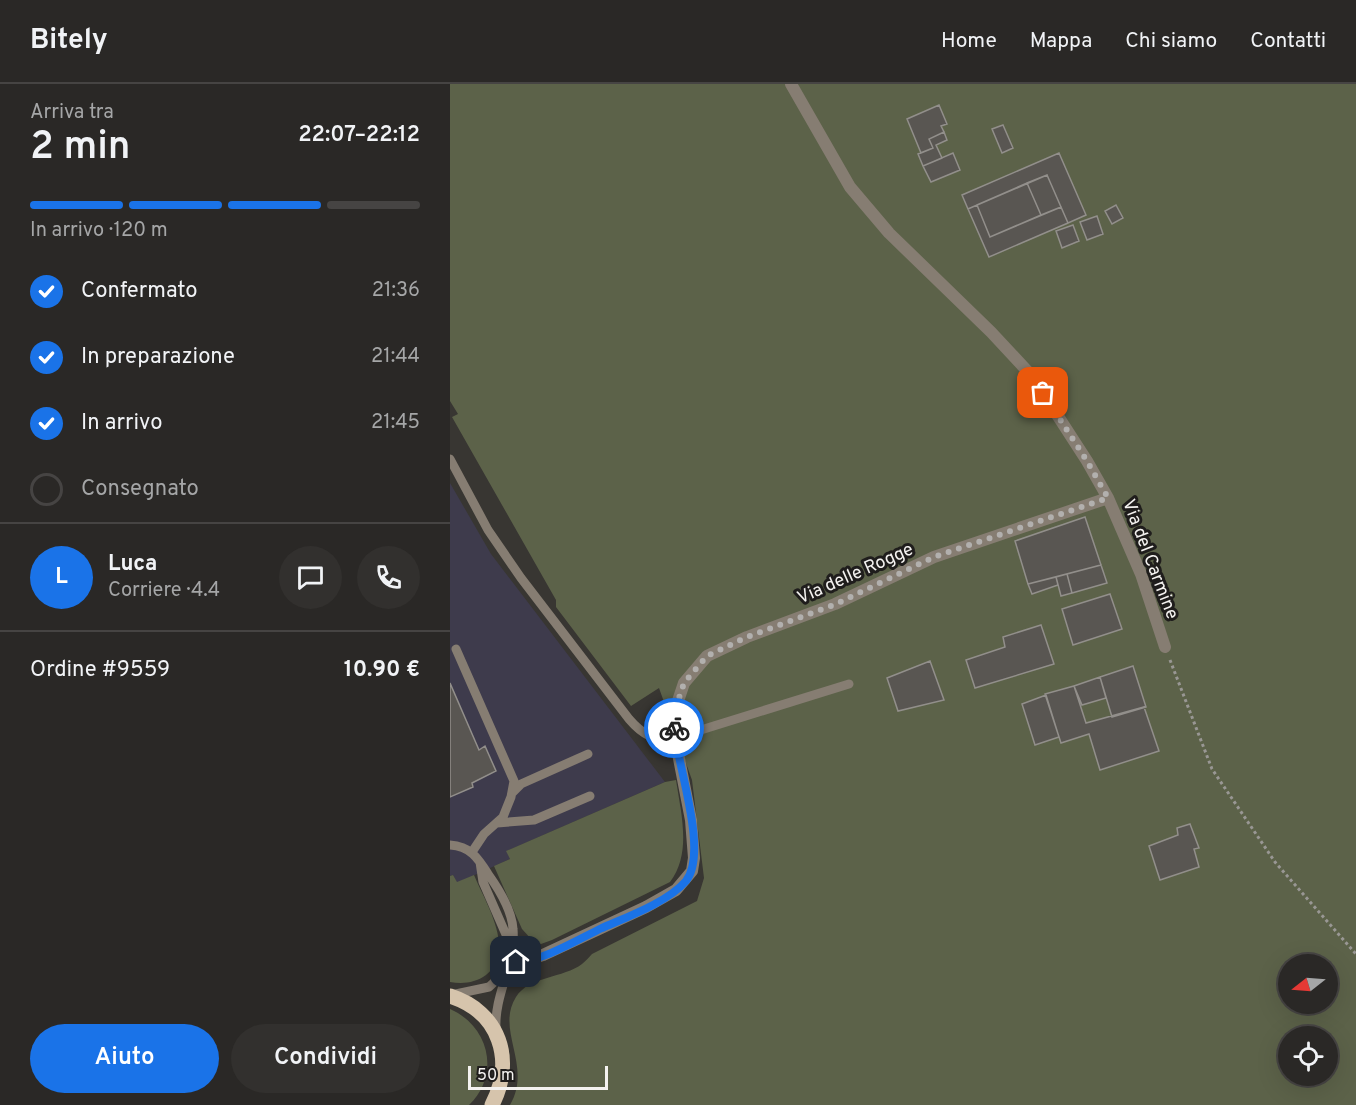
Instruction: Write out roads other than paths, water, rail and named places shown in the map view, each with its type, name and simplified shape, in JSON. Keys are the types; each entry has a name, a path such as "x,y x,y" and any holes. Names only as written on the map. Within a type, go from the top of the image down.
{"main road":[{"path":"450,996 473,1006 497,1035 503,1053 504,1072 500,1090 492,1105"}],"street":[{"name":"Via del Carmine","path":"791,84 850,187 889,233 992,332 1032,376 1108,498 1141,574 1165,647"},
{"name":"Via delle Rogge","path":"509,959 520,962 548,953 646,908 670,894 686,880 694,866 694,843 673,716 684,683 707,656 747,637 836,604 934,557 1108,498"}],"lane":[{"path":"450,459 488,530 521,578 628,719 651,737 661,740 675,738 849,684"},
{"path":"456,649 513,777 512,793 506,810 484,834 472,852"},
{"path":"512,793 521,784 588,754"},
{"path":"496,823 534,820 590,796"},
{"path":"450,844 464,847 472,852 493,880 512,921 509,959 496,1005 497,1035"},
{"path":"450,996 489,987 509,959"}]}
